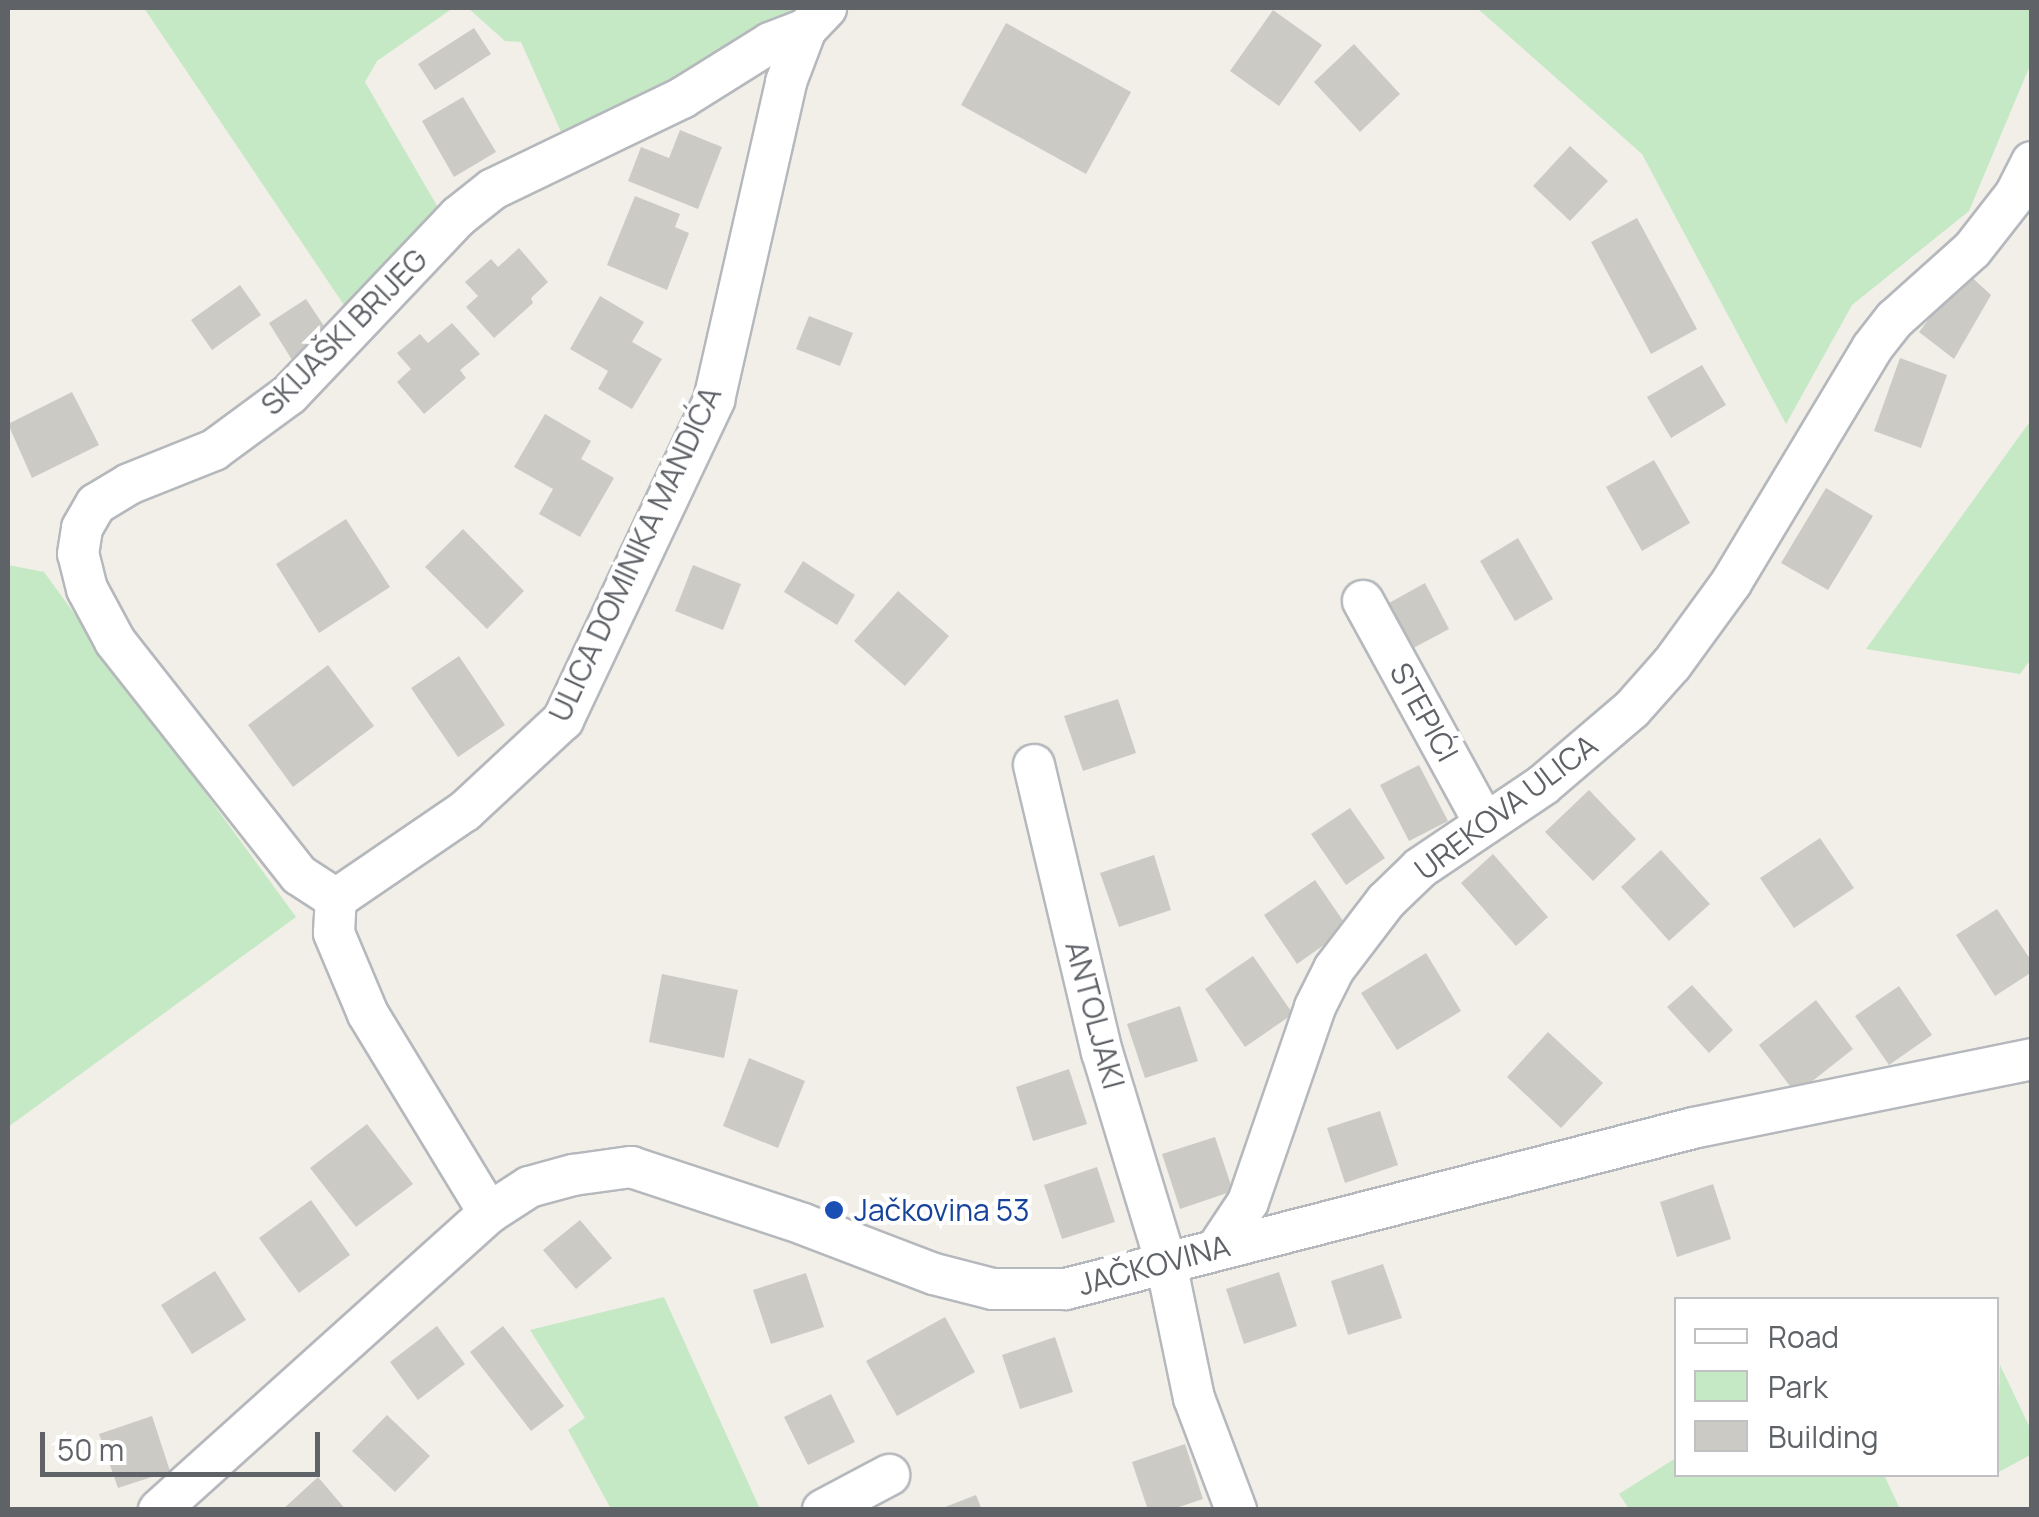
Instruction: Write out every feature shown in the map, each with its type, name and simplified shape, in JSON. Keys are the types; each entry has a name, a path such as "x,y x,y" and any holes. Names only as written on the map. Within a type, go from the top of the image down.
{"street":[{"name":"ULICA DOMINIKA MANDIĆA","path":"336,900 465,811 563,720 714,400 770,140 816,18"},
{"name":"SKIJAŠKI BRIJEG","path":"336,900 298,875 115,641 88,589 78,554 82,528 96,504 214,450 288,396 459,216 494,189 682,98 816,18"},
{"name":"UREKOVA ULICA","path":"1218,1247 1248,1202 1314,1007 1334,969 1386,901 1420,868 1592,745 1632,708 1701,628 1872,348 1895,319 1972,250 2015,195 2032,162"},
{"name":"STEPIĆI","path":"1363,601 1485,824"},
{"name":"ANTOLJAKI","path":"1034,765 1102,1052 1166,1262 1194,1398 1236,1510"},
{"path":"336,900 334,933 368,1014 490,1212"},
{"name":"JAČKOVINA","path":"160,1510 490,1212 529,1187 631,1167 803,1224 934,1274 993,1289 1066,1289 1693,1128 2032,1060"},
{"path":"823,1510 889,1475"}],"green space":[{"path":"144,8 453,8 377,61 365,82 440,211 350,314"},
{"path":"468,8 805,8 566,143 521,42 505,41"},
{"path":"1477,8 2031,8 2031,63 1969,211 1852,305 1786,424 1642,154"},
{"path":"2031,420 2031,659 2020,674 1866,649"},
{"path":"8,565 44,572 296,917 8,1127"},
{"path":"664,1297 760,1509 611,1509 568,1430 585,1418 530,1330"},
{"path":"2000,1365 2031,1430 2032,1454 1999,1472"},
{"path":"1674,1459 1674,1477 1885,1477 1900,1509 1629,1509 1619,1494"}],"building":[{"path":"1273,10 1322,45 1279,106 1230,71"},
{"path":"1006,23 1131,92 1086,174 961,105"},
{"path":"474,28 491,54 435,90 418,64"},
{"path":"1354,44 1400,94 1360,132 1314,82"},
{"path":"463,97 496,152 454,177 422,121"},
{"path":"680,130 722,147 698,209 628,181 641,147 669,158"},
{"path":"1570,146 1608,181 1570,221 1533,186"},
{"path":"635,196 680,214 675,227 689,233 667,290 607,265"},
{"path":"1637,218 1697,329 1651,354 1591,242"},
{"path":"519,248 548,282 531,298 533,303 494,338 466,307 478,296 465,282 491,259 498,267"},
{"path":"1965,271 1991,295 1954,359 1919,332"},
{"path":"240,285 261,315 212,350 191,320"},
{"path":"600,296 644,322 632,342 662,359 632,409 598,389 608,371 570,349"},
{"path":"306,299 330,335 292,360 269,323"},
{"path":"809,316 853,333 840,366 796,349"},
{"path":"452,323 480,354 460,370 466,378 424,414 397,382 411,369 397,353 420,334 428,343"},
{"path":"1900,358 1947,375 1921,448 1874,431"},
{"path":"1702,365 1726,405 1671,438 1647,397"},
{"path":"72,392 99,445 32,478 8,424"},
{"path":"545,414 591,441 581,459 614,478 580,537 539,514 553,489 514,467"},
{"path":"1654,460 1690,523 1642,551 1606,487"},
{"path":"1826,488 1873,516 1828,590 1781,563"},
{"path":"346,519 390,587 319,633 276,564"},
{"path":"463,529 524,591 487,629 425,567"},
{"path":"1518,538 1553,599 1515,621 1480,561"},
{"path":"803,561 855,595 837,625 784,592"},
{"path":"693,565 741,584 723,630 675,611"},
{"path":"1425,583 1449,629 1404,653 1380,608"},
{"path":"898,591 949,636 905,686 854,641"},
{"path":"459,656 505,725 458,757 411,688"},
{"path":"328,665 374,726 293,787 248,725"},
{"path":"1118,699 1136,753 1083,771 1064,716"},
{"path":"1419,765 1448,821 1409,841 1380,785"},
{"path":"1589,790 1636,839 1593,881 1545,832"},
{"path":"1350,808 1385,858 1346,885 1311,834"},
{"path":"1820,838 1854,888 1794,928 1760,878"},
{"path":"1661,850 1710,904 1669,941 1621,887"},
{"path":"1493,854 1548,917 1516,946 1461,883"},
{"path":"1154,855 1171,910 1119,927 1100,873"},
{"path":"1315,880 1348,928 1297,964 1264,915"},
{"path":"1997,909 2032,962 2032,972 1995,996 1956,935"},
{"path":"1426,953 1461,1011 1397,1050 1361,993"},
{"path":"1253,956 1293,1014 1245,1047 1205,989"},
{"path":"662,974 738,990 724,1058 649,1042"},
{"path":"1692,985 1733,1030 1709,1053 1667,1007"},
{"path":"1899,986 1932,1035 1889,1065 1855,1016"},
{"path":"1816,1000 1853,1049 1796,1094 1759,1045"},
{"path":"1180,1006 1198,1061 1145,1078 1127,1024"},
{"path":"1548,1032 1603,1083 1561,1128 1507,1077"},
{"path":"749,1058 805,1081 778,1148 723,1126"},
{"path":"1069,1069 1087,1124 1033,1141 1016,1087"},
{"path":"1380,1111 1398,1165 1345,1183 1327,1128"},
{"path":"367,1124 413,1184 356,1227 310,1168"},
{"path":"1215,1137 1233,1191 1180,1209 1162,1154"},
{"path":"1097,1167 1115,1222 1062,1239 1044,1185"},
{"path":"1713,1184 1731,1239 1677,1257 1660,1202"},
{"path":"311,1200 350,1255 299,1293 259,1238"},
{"path":"580,1220 612,1258 576,1289 543,1250"},
{"path":"1383,1264 1402,1318 1348,1335 1331,1281"},
{"path":"215,1271 246,1320 192,1354 161,1305"},
{"path":"1279,1272 1297,1326 1244,1344 1226,1289"},
{"path":"806,1273 824,1327 771,1344 753,1290"},
{"path":"945,1317 975,1372 897,1416 866,1361"},
{"path":"437,1326 465,1364 418,1400 390,1362"},
{"path":"503,1326 564,1406 531,1431 470,1352"},
{"path":"1055,1337 1073,1392 1020,1409 1002,1355"},
{"path":"831,1394 855,1442 808,1465 784,1417"},
{"path":"387,1415 430,1456 395,1492 352,1451"},
{"path":"152,1416 170,1471 118,1488 99,1434"},
{"path":"1185,1444 1203,1499 1170,1510 1148,1510 1132,1462"},
{"path":"318,1477 346,1510 282,1510"},
{"path":"976,1495 982,1510 940,1510 940,1509"}],"place":[{"name":"Jačkovina 53","path":"834,1210"}]}
